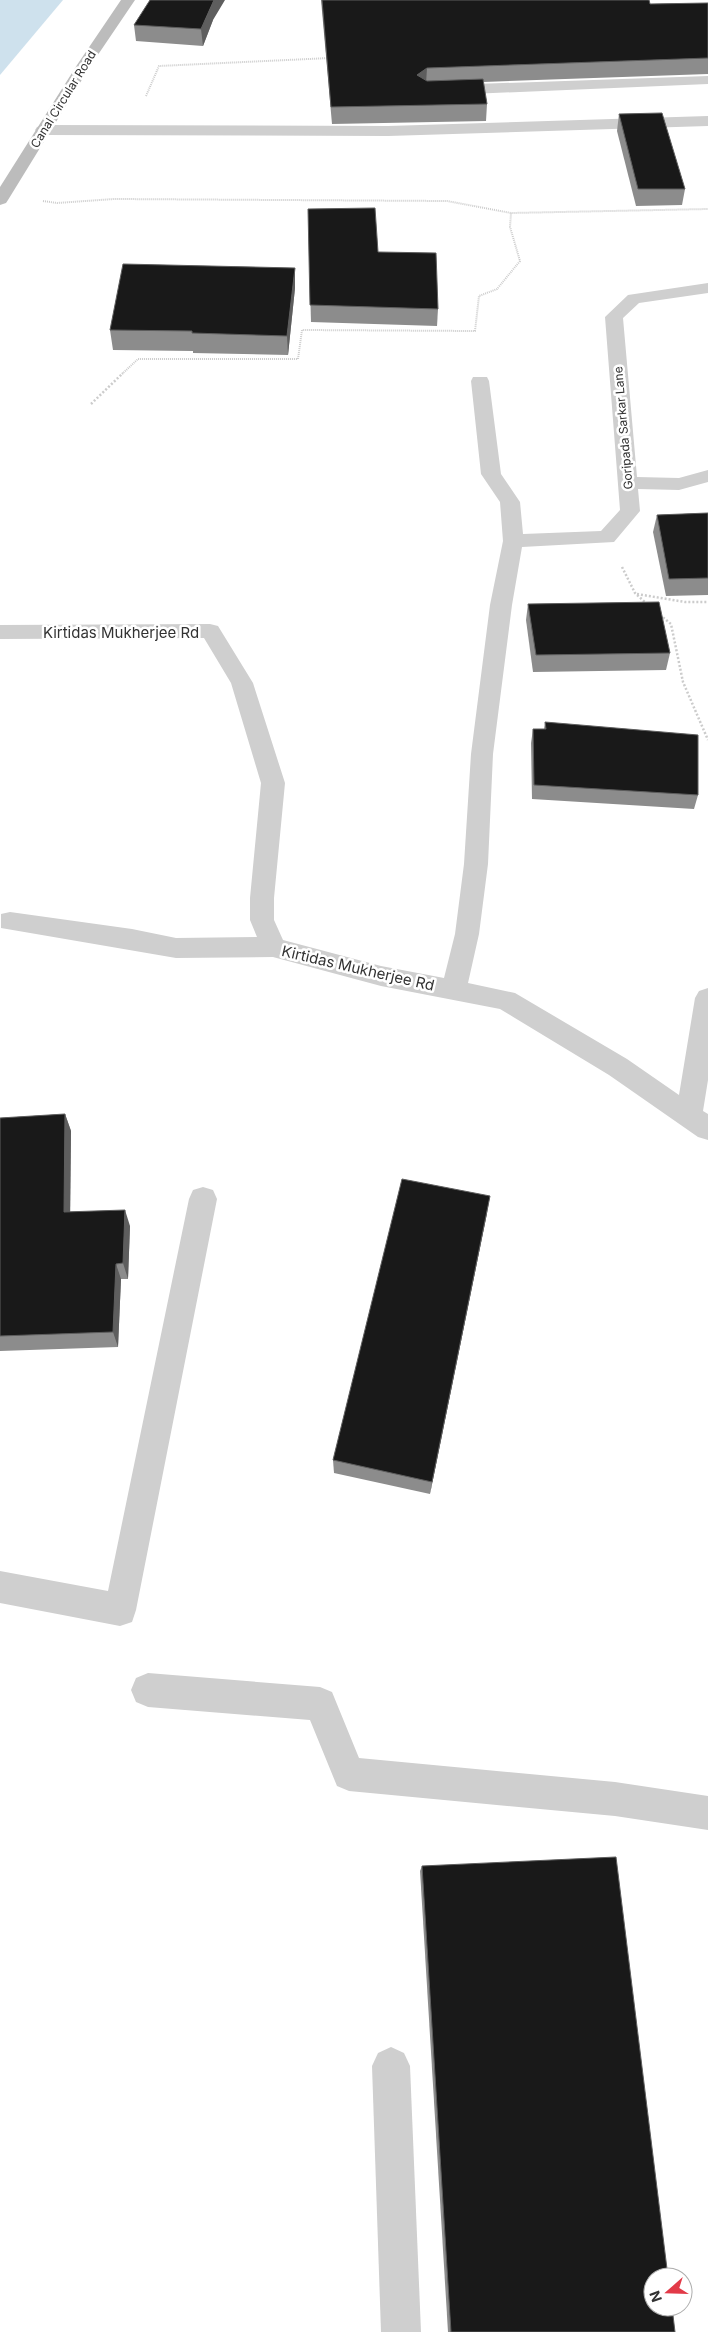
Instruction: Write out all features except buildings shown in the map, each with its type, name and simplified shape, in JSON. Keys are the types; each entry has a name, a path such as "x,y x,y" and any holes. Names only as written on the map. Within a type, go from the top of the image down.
{"main road":[{"name":"Canal Circular Road","path":"1,198 128,0"}],"street":[{"path":"436,90 708,80"},
{"path":"43,130 388,131 708,121"},
{"name":"Goripada Sarkar Lane","path":"607,537 630,511 614,317 634,299 708,288"},
{"path":"454,990 467,934 476,864 482,754 501,605 513,541 510,502 491,474 480,382"},
{"path":"628,483 679,484 708,476"},
{"path":"513,541 607,537"},
{"name":"Kirtidas Mukherjee Rd","path":"0,632 210,631 242,683 273,783 262,898 262,920 273,947 381,976 506,1000 618,1067 698,1122"},
{"path":"10,921 132,939 176,948 273,947"},
{"path":"698,1122 708,998"},
{"path":"0,1588 120,1610 203,1199"},
{"path":"148,1690 320,1704 349,1774 615,1799 708,1814"},
{"path":"391,2066 401,2332"}],"path":[{"path":"132,130 159,66 338,58"},
{"path":"1,198 57,203 114,199 447,202 511,213 708,209"},
{"path":"90,404 138,359 298,359 302,330 475,331 479,296 497,288 520,261 510,227 511,213"},
{"path":"607,537 635,593 649,606"},
{"path":"635,593 685,602 708,602"},
{"path":"656,612 670,624 683,682 708,740"}],"water":[{"path":"0,0 63,0 0,75"}]}
